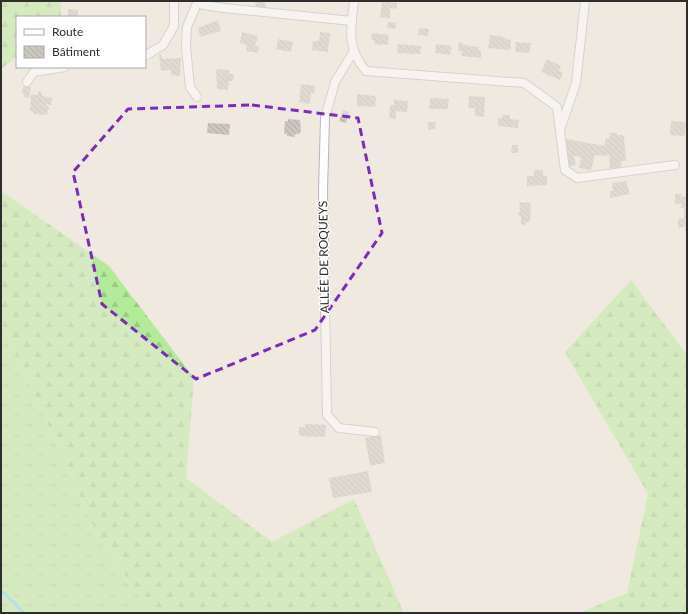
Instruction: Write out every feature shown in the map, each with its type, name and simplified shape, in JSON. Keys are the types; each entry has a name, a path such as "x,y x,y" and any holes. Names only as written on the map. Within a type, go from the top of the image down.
{"street":[{"path":"146,55 162,45 174,26 174,3 182,1"},
{"path":"197,97 190,87 186,47 187,27 199,1 204,5 225,5 352,21"},
{"path":"354,1 350,41 357,60 366,71 400,72 524,83 557,107 561,128 565,170 578,178 675,165"},
{"path":"561,128 576,82 585,1"},
{"name":"ALLÉE DE ROQUEYS","path":"354,50 335,82 326,118 323,191 327,415 339,428 375,432"},
{"path":"27,82 34,72 59,68"}],"highlighted area":[{"path":"252,105 358,118 382,233 315,330 196,379 102,304 73,172 128,109"}],"green space":[{"path":"1,1 61,1 61,16 16,16 16,58 1,69"},
{"path":"1,191 109,266 194,378 186,478 272,542 354,499 404,613 152,613 100,540 1,320"},
{"path":"631,280 687,355 687,613 579,613 627,593 648,494 565,352"},
{"path":"1,320 100,540 152,613 1,613"}],"building":[{"path":"255,1 265,1 266,7 256,7"},
{"path":"382,2 397,3 397,9 390,8 390,18 380,17"},
{"path":"68,9 78,10 78,16 68,16"},
{"path":"218,20 221,31 200,37 198,28"},
{"path":"388,22 396,23 395,29 387,28"},
{"path":"419,28 429,29 428,36 418,35"},
{"path":"242,32 258,36 255,46 259,47 258,53 246,51 247,45 240,43"},
{"path":"320,32 330,33 328,52 312,50 313,41 319,41"},
{"path":"372,33 389,35 388,45 374,44 374,40 371,40"},
{"path":"490,35 505,37 505,39 511,40 510,50 488,48"},
{"path":"278,39 293,42 291,52 276,49"},
{"path":"459,42 463,43 463,45 479,47 479,50 481,50 481,58 461,56 462,51 458,51"},
{"path":"516,42 531,43 529,53 515,52"},
{"path":"398,44 421,46 420,54 397,53"},
{"path":"436,44 452,46 450,55 435,53"},
{"path":"159,54 161,54 162,59 181,58 180,76 171,75 171,70 161,71"},
{"path":"547,59 561,66 559,71 563,73 560,80 541,72"},
{"path":"216,69 229,70 229,74 234,74 233,81 229,81 228,90 217,89"},
{"path":"301,84 315,86 314,93 311,93 310,104 299,102"},
{"path":"24,86 31,87 29,98 25,97 22,92"},
{"path":"39,91 42,93 42,96 52,98 51,105 47,104 46,106 49,107 47,115 34,114 33,111 30,111 31,94 37,95"},
{"path":"357,94 376,96 375,107 357,106"},
{"path":"469,96 485,97 484,117 475,116 475,108 468,108"},
{"path":"430,98 449,99 448,109 429,109"},
{"path":"394,100 408,101 407,112 396,111 396,119 389,118 390,105 394,105"},
{"path":"343,110 349,112 346,123 339,121"},
{"path":"502,115 510,115 510,119 519,120 518,128 498,126 498,118 502,118"},
{"path":"288,119 300,120 301,131 299,134 295,134 295,137 284,134 285,121 288,121"},
{"path":"671,121 686,122 685,136 670,135"},
{"path":"428,122 436,122 435,129 428,130"},
{"path":"208,123 230,124 229,135 207,133"},
{"path":"610,133 617,133 617,135 622,135 624,137 626,161 621,161 622,171 610,171 609,154 606,156 595,155 591,170 579,168 581,158 577,156 574,156 576,165 568,167 565,150 566,139 605,146 605,139 610,138"},
{"path":"512,145 518,145 518,153 511,153"},
{"path":"534,170 543,170 543,176 547,176 547,185 527,186 527,176 534,176"},
{"path":"626,181 630,194 610,198 610,191 613,191 612,183"},
{"path":"675,194 681,194 681,197 687,196 687,231 685,232 685,227 678,228 678,219 684,218 684,208 681,208 681,204 675,204"},
{"path":"519,202 531,203 530,222 526,222 526,225 521,224 521,216 518,215 518,212 520,213"},
{"path":"305,424 326,425 325,437 299,436 299,427 305,427"},
{"path":"381,435 385,463 370,466 365,438"},
{"path":"368,471 372,492 333,498 329,478"}],"waterway":[{"path":"1,590 24,613"}]}
